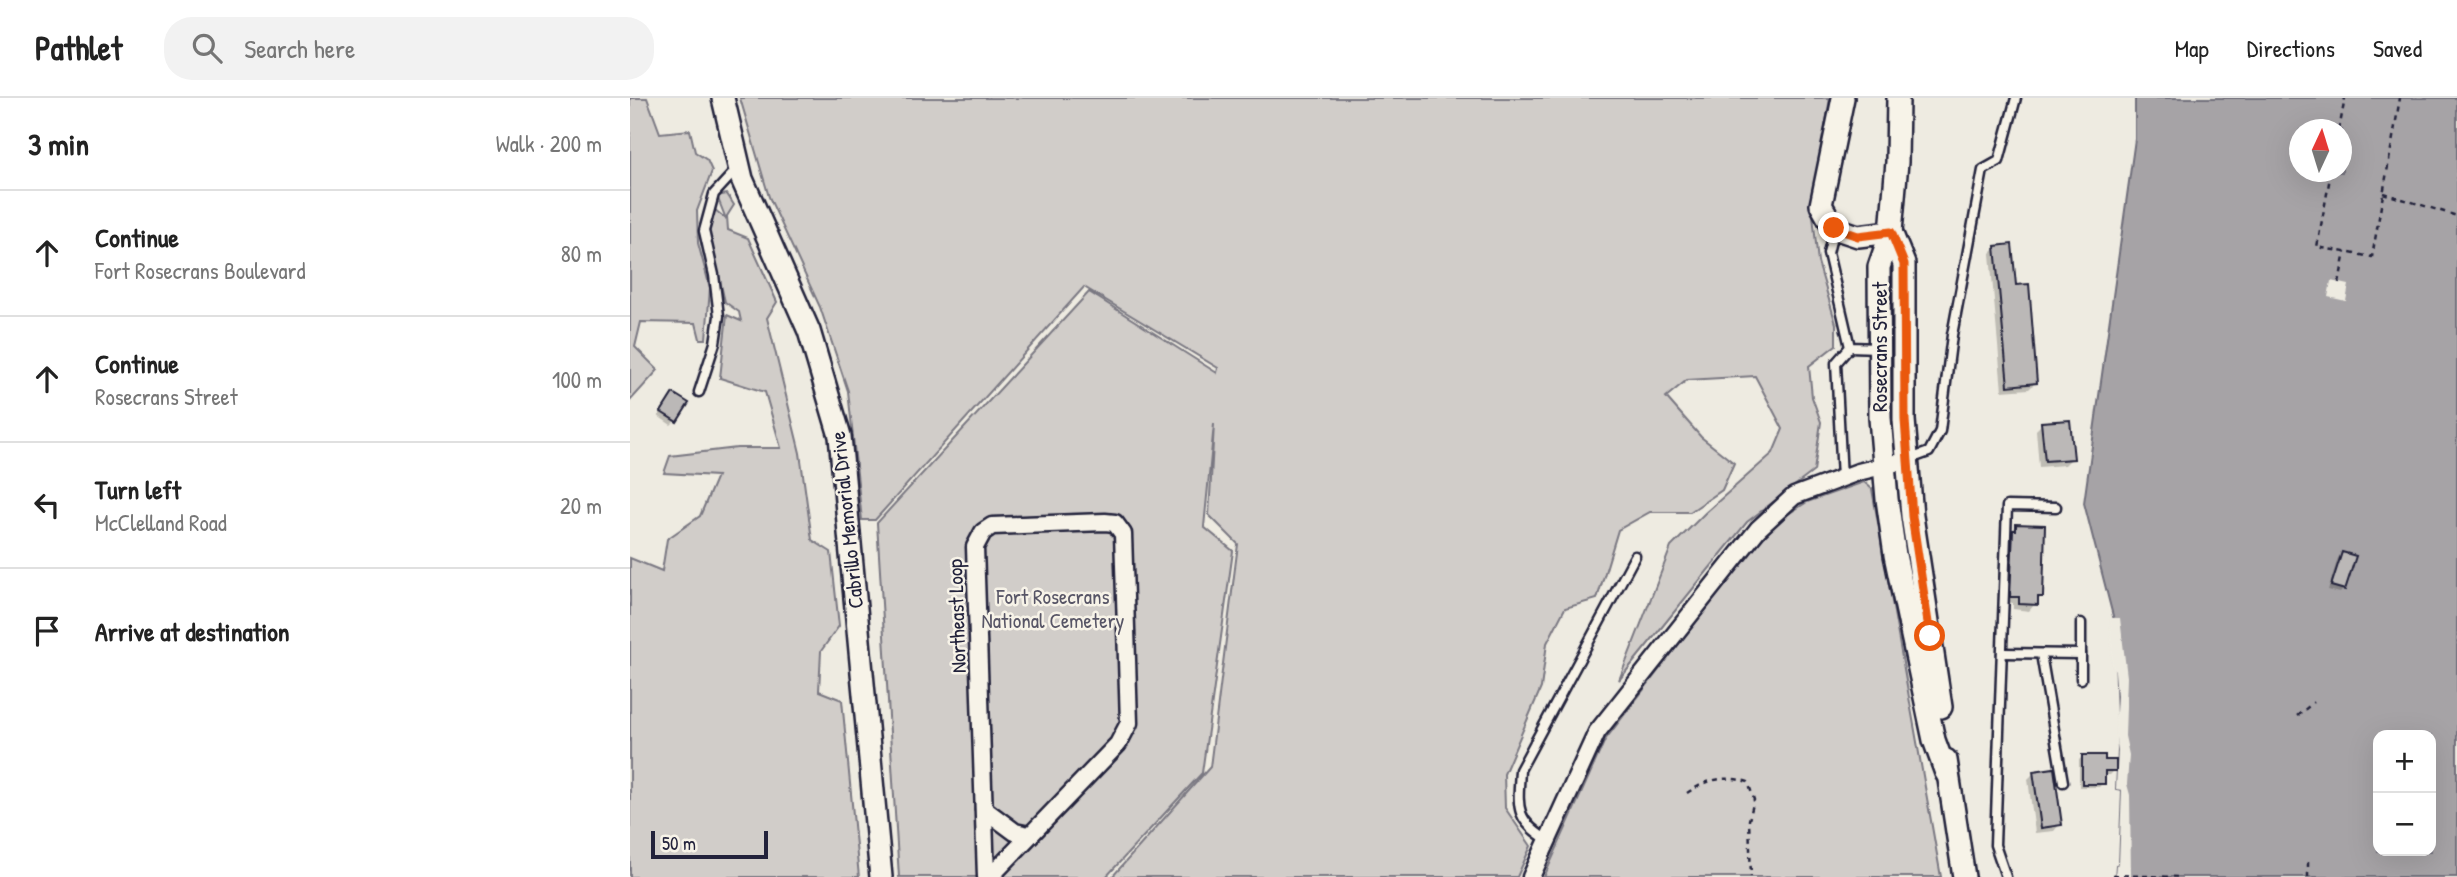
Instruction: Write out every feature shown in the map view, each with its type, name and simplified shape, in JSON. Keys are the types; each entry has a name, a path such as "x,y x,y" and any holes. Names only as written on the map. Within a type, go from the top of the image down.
{"street":[{"name":"Cabrillo Memorial Drive","path":"723,98 742,179 809,331 840,436 881,877"},
{"path":"1843,98 1821,205 1834,228 1858,236 1891,232"},
{"name":"Rosecrans Street","path":"1898,98 1897,162 1891,232 1879,267 1880,418 1895,555 1934,740 1946,773"},
{"name":"Rosecrans Street","path":"1891,232 1904,264 1905,420 1912,516 1945,739 1946,773"},
{"path":"1531,877 1597,732 1758,529 1794,496 1842,478 1908,460"},
{"name":"Northeast Loop","path":"1115,523 1122,534 1129,723 1118,744 988,877 975,547 983,532 992,526 1115,523"},
{"path":"1946,773 1964,877"},
{"path":"984,809 1015,832 1032,832"}],"lane":[{"path":"1908,460 1929,452 1940,431 1952,335 1983,170 1999,161 2016,98"},
{"path":"699,392 715,343 719,316 714,275 704,231 714,194 739,167"},
{"path":"1834,228 1828,253 1850,347"},
{"path":"1850,347 1878,348"},
{"path":"1842,478 1836,363 1850,347"},
{"path":"2006,877 1995,845 2007,506 2056,506"},
{"path":"1548,840 1529,829 1518,806 1520,770 1635,556"},
{"path":"2081,623 2081,679"},
{"path":"2002,653 2081,654"},
{"path":"2041,654 2063,782"}],"path":[{"path":"2341,119 2345,98"},
{"path":"2329,182 2318,247 2372,257 2400,98"},
{"path":"2383,193 2457,216"},
{"path":"2339,283 2345,252"},
{"path":"2297,716 2314,702"},
{"path":"1687,793 1702,783 1731,777 1748,782 1754,800 1749,820 1751,877"},
{"path":"2308,862 2308,877"},
{"path":"2113,875 2177,877"}],"green space":[{"path":"630,98 647,98 660,133 690,130 695,152 707,160 712,171 697,211 698,243 710,288 706,339 700,339 696,323 641,322 635,347 658,370 630,401"},
{"name":"Fort Rosecrans National Cemetery","path":"740,98 1830,98 1812,206 1818,262 1836,324 1836,345 1809,366 1812,397 1821,422 1814,471 1747,522 1619,680 1671,547 1773,453 1783,429 1755,376 1687,380 1666,397 1701,437 1734,463 1722,490 1690,512 1650,512 1618,530 1597,599 1565,608 1547,643 1541,688 1504,774 1505,808 1531,846 1517,877 1112,877 1210,767 1238,544 1209,515 1214,424 1204,527 1233,551 1202,773 1106,877 899,877 877,523 1089,292 1217,373 1218,368 1084,287 875,520 862,520 848,391 820,307 769,197"},
{"path":"727,194 734,205 727,216 728,230 748,238 777,302 767,318 800,453 812,540 831,552 839,626 821,651 819,691 842,700 859,877 630,877 630,558 662,571 667,539 700,516 717,476 664,473 670,456 737,448 781,448 765,392 720,378 727,315 741,321 739,312 725,302 709,233 714,209 726,219 717,196"},
{"path":"1864,482 1872,489 1941,877 1544,877 1605,740 1749,553 1782,518 1807,502"}],"shaded area":[{"path":"2135,98 2457,98 2457,877 2115,877 2116,865 2119,864 2122,790 2116,789 2118,750 2114,620 2084,503 2135,139"}],"pier":[{"path":"2331,281 2349,285 2346,301 2328,297"},
{"path":"2110,618 2120,618 2127,677 2125,736 2129,755 2127,784 2130,795 2131,877 2115,877 2116,865 2119,864 2122,790 2116,789 2117,696 2115,671 2112,666"}],"building":[{"path":"2012,244 2016,285 2029,284 2037,383 2008,386 1995,246"},
{"path":"673,393 689,403 677,422 661,412"},
{"path":"2070,420 2074,459 2045,461 2041,422"},
{"path":"2016,524 2045,525 2043,597 2038,597 2038,605 2019,604 2019,597 2010,597 2013,530 2016,530"},
{"path":"2342,552 2356,556 2345,590 2331,586"},
{"path":"2082,755 2105,755 2105,760 2116,760 2116,771 2105,771 2105,784 2082,784"},
{"path":"2054,768 2062,825 2041,828 2033,771"}],"route":[{"path":"1834,228 1858,236 1891,232 1904,264 1905,420 1912,516 1930,636"}]}
